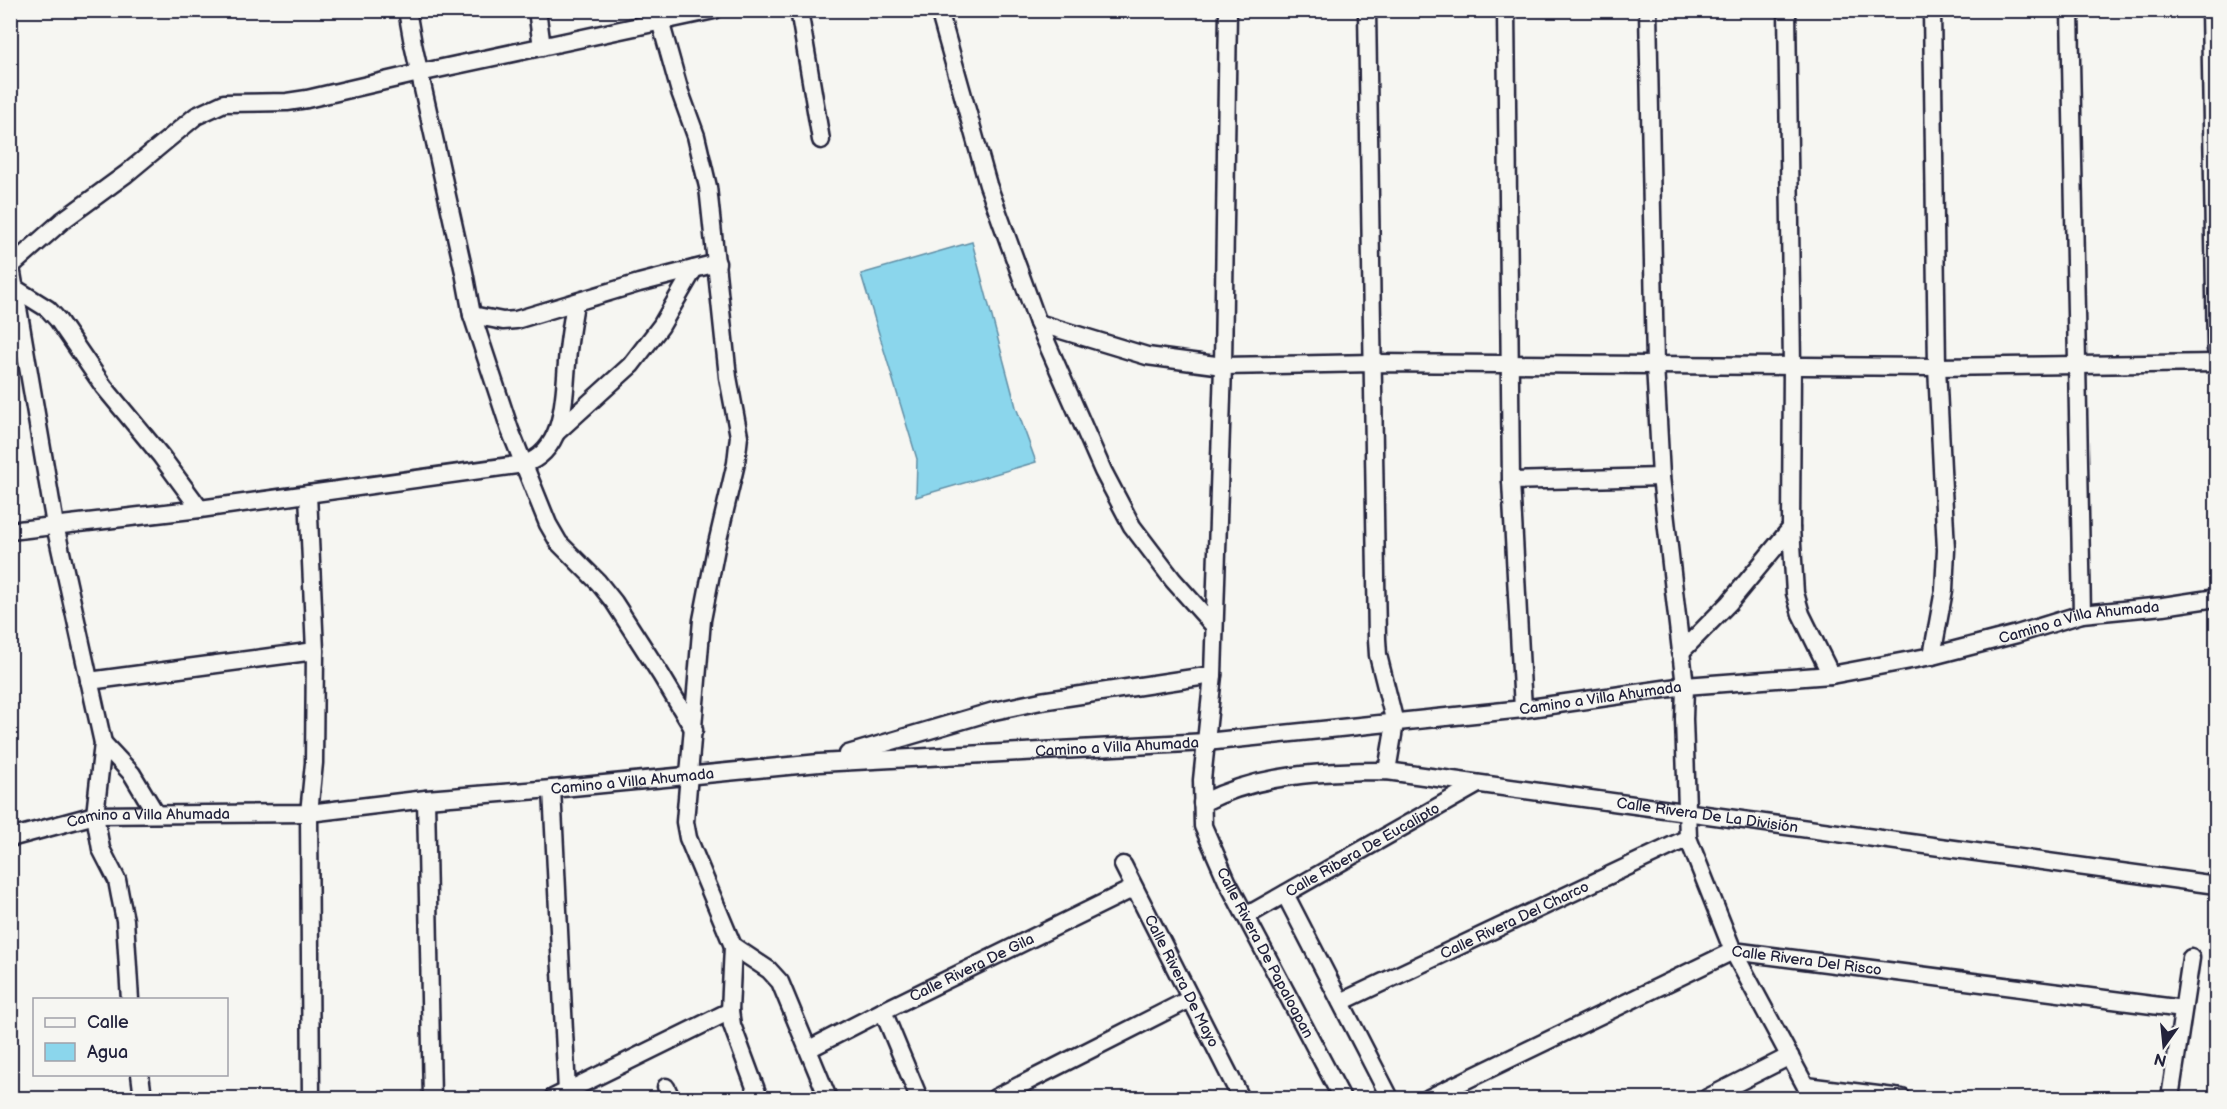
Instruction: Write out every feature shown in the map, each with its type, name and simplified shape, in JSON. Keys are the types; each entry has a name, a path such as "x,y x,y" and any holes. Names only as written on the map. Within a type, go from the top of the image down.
{"street":[{"path":"407,10 472,315 494,384 524,464 548,524 559,543 598,582 614,602 694,730"},
{"path":"537,10 542,47"},
{"path":"130,998 124,920 117,880 101,849 95,815 102,743 55,525 11,267 62,220 126,174 196,116 215,106 233,102 287,102 307,99 542,47 658,17 714,10"},
{"path":"799,10 821,140"},
{"path":"939,10 988,185 1038,323 1103,471 1132,526 1173,580 1214,626"},
{"name":"Calle Rivera De Papaloapan","path":"1228,10 1223,366 1213,675 1202,780 1203,826 1215,858 1342,1098"},
{"path":"1367,10 1377,639 1378,655 1395,723 1387,771"},
{"path":"1506,10 1510,480 1523,709"},
{"path":"1648,10 1655,364 1661,477 1685,686 1688,838 1733,951 1809,1092 1902,1098"},
{"path":"1787,10 1792,365 1791,528 1795,593 1801,614 1832,675"},
{"path":"1932,10 1937,367 1946,550 1944,590 1932,656"},
{"path":"2070,10 2082,614"},
{"path":"2210,10 2217,350"},
{"path":"658,17 680,92 696,136 708,187 728,377 739,436 739,449 702,620 685,822 688,838 733,946 730,1011 732,1026 759,1098"},
{"path":"472,315 503,321 516,320 639,283 717,264"},
{"path":"556,433 631,365 661,326 694,269"},
{"path":"16,289 48,309 58,320 104,387 161,456 200,509"},
{"path":"10,531 200,509 524,464 536,460 544,454 556,433 565,400 567,363 575,303"},
{"path":"1038,323 1147,357 1223,366 1373,363 1937,367 2217,363"},
{"path":"1510,480 1661,477"},
{"path":"308,494 315,651 314,763 309,813 310,1098"},
{"path":"1680,653 1729,603 1791,528"},
{"name":"Camino a Villa Ahumada","path":"10,838 69,820 95,815 309,813 426,799 689,777 819,763 1206,741 1395,723 1523,709 1685,686 1832,675 1932,656 2082,614 2217,598"},
{"path":"89,681 315,651"},
{"path":"819,763 994,711 1041,701 1213,675"},
{"path":"102,743 132,774 156,814"},
{"name":"Calle Rivera De La División","path":"1202,803 1223,793 1257,782 1341,771 1387,771 2217,885"},
{"name":"Calle Ribera De Eucalipto","path":"1246,916 1478,784"},
{"path":"552,789 560,1095 730,1011"},
{"path":"426,799 432,1098"},
{"name":"Calle Rivera Del Charco","path":"1341,1002 1688,838"},
{"name":"Calle Rivera De Mayo","path":"1123,865 1241,1098"},
{"name":"Calle Rivera De Gila","path":"809,1049 1134,888"},
{"path":"1285,894 1390,1098"},
{"path":"733,946 769,970 780,982 828,1098"},
{"name":"Calle Rivera Del Risco","path":"1429,1098 1733,951 2183,1010"},
{"path":"2170,1098 2191,958"},
{"path":"995,1098 1190,999"},
{"path":"883,1011 919,1098"},
{"path":"1707,1098 1790,1056"},
{"path":"140,1076 143,1098"}],"water":[{"path":"972,242 1016,407 1036,462 916,497 917,459 861,274"}]}
